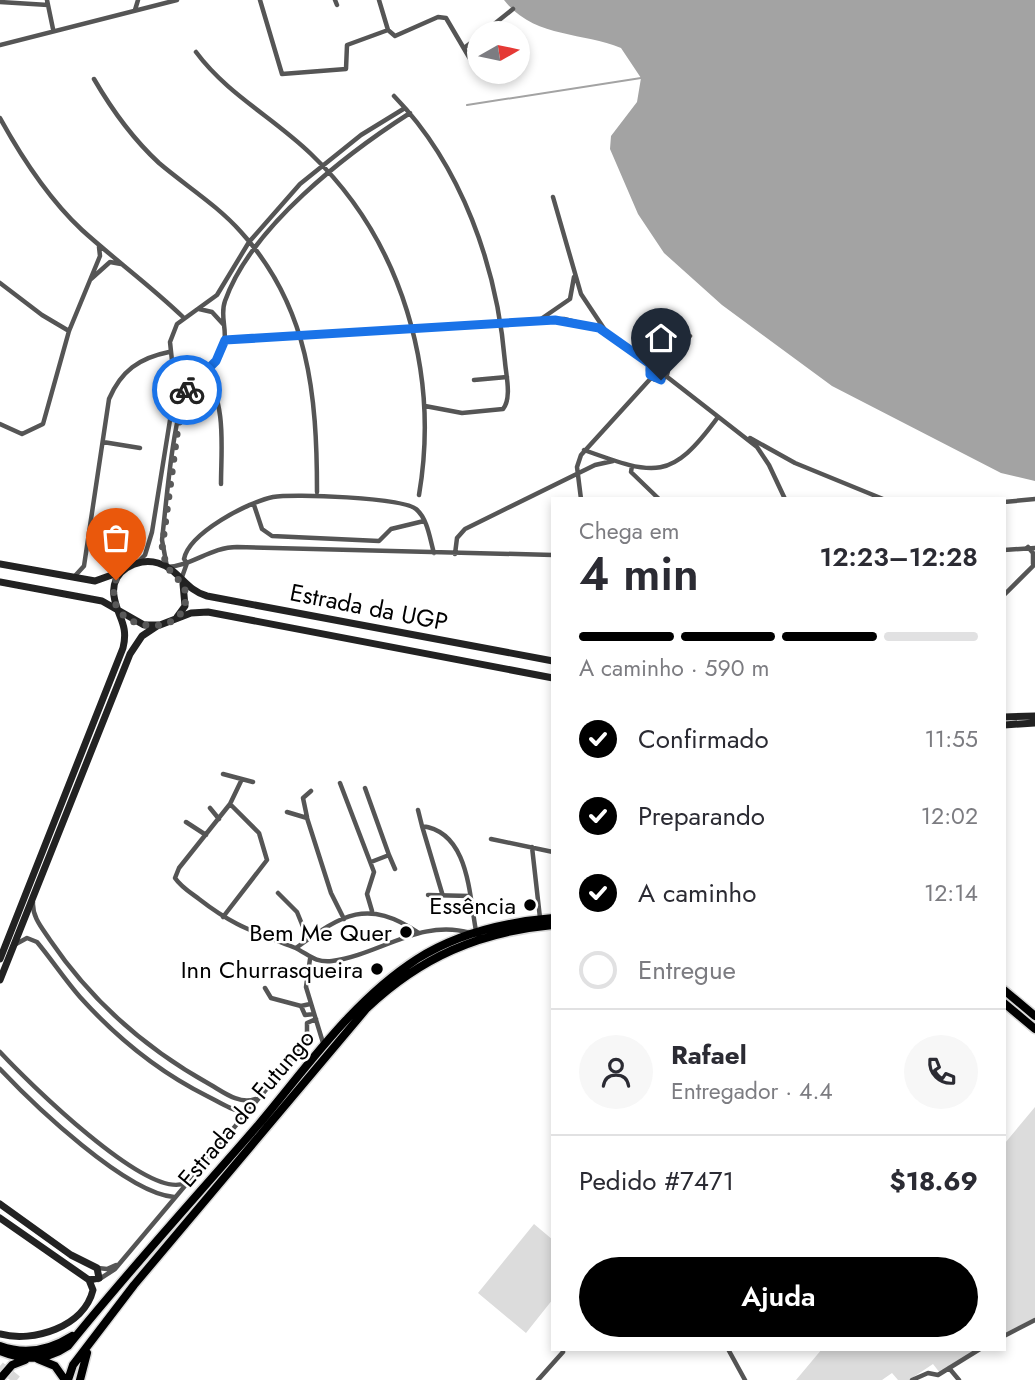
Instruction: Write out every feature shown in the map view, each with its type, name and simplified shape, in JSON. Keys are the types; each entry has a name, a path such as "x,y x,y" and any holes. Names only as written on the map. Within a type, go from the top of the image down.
{"main road":[{"path":"0,564 95,581 108,579 137,562 154,562 167,567"},
{"path":"0,959 123,648 125,631 113,591 118,576 126,567"},
{"name":"Estrada da UGP","path":"167,567 182,582 202,594 551,661"},
{"path":"0,582 102,601 139,624 160,625"},
{"path":"174,620 185,606 186,596 182,582"},
{"name":"Estrada da UGP","path":"160,625 191,613 208,612 551,678"},
{"path":"0,980 130,654 142,636 160,625"},
{"path":"1006,717 1035,716"},
{"path":"1006,725 1035,723"},
{"name":"Estrada do Futungo","path":"0,1380 12,1365 55,1354 80,1330 324,1046 363,1002 398,971 434,949 474,932 551,918"},
{"name":"Estrada do Futungo","path":"66,1380 73,1365 134,1285 356,1020 390,986 429,960 460,945 497,933 551,925"},
{"path":"1006,992 1035,1016"},
{"path":"1006,1005 1035,1029"},
{"path":"0,1203 71,1255 97,1268 100,1275 93,1280"},
{"path":"3,1220 13,1222 13,1214"},
{"path":"3,1220 23,1236 93,1280"},
{"path":"23,1236 21,1229 30,1226"},
{"path":"0,1334 27,1337 60,1327 90,1298 93,1280"},
{"path":"0,1348 47,1348 80,1330"},
{"path":"80,1380 92,1341"},
{"path":"0,1348 55,1366 66,1380"}],"street":[{"path":"135,10 138,0"},
{"path":"0,45 52,29 177,0"},
{"path":"260,0 279,71 286,75 346,69 347,45 388,30"},
{"path":"379,0 391,35 400,36 443,17 467,55"},
{"path":"0,2 47,2 52,29"},
{"path":"498,21 513,9"},
{"path":"463,49 467,46"},
{"path":"196,52 234,93 278,126 321,165 361,213 378,242 414,329 421,361 426,444 419,495"},
{"path":"94,79 108,105 133,136 159,162 240,231 280,288 299,335 314,391 317,492"},
{"path":"394,96 410,113 447,170 474,222 502,323 507,377 506,405 503,409 462,413 425,405"},
{"path":"137,562 149,547 175,389 169,352 173,332 183,317 211,303 249,242 300,184 361,135 405,108"},
{"path":"410,113 326,173 255,250 225,299 225,340 216,361 189,386 178,427 162,540 167,567 187,563 210,551 228,547 551,555"},
{"path":"0,118 44,188 98,244 127,266 183,317"},
{"path":"553,197 580,294 608,333 650,364"},
{"path":"0,424 22,434 43,424 69,331 100,256 98,244"},
{"path":"88,282 110,262 127,266"},
{"path":"537,321 570,299 573,272"},
{"path":"0,283 42,315 69,331"},
{"path":"194,310 212,312 223,325"},
{"path":"225,340 537,321 572,321 608,333"},
{"path":"665,362 690,336"},
{"path":"68,577 79,574 84,566 109,399 119,379 142,360 169,352"},
{"path":"659,360 665,362 668,368 666,376 661,380 652,377 648,369 650,364 659,360"},
{"path":"173,371 181,378 199,377"},
{"path":"204,373 211,382 220,428 220,484"},
{"path":"666,376 718,417 795,463 878,497"},
{"path":"474,380 507,377"},
{"path":"581,497 577,473 578,461 584,450 652,377"},
{"path":"584,450 632,466 660,468 680,462 693,451 718,417"},
{"path":"741,432 769,465 784,497"},
{"path":"103,442 140,448"},
{"path":"455,554 457,538 465,529 577,473 613,461"},
{"path":"632,466 631,472 657,497"},
{"path":"187,563 184,559 187,550 204,531 275,497 334,497 409,505 419,512 424,521 434,553"},
{"path":"1006,502 1035,499"},
{"path":"254,505 261,528 272,536 379,541 391,529 424,521"},
{"path":"87,546 112,550"},
{"path":"1006,593 1033,565 1033,553 1027,547"},
{"path":"1006,550 1035,548"},
{"path":"182,582 182,572 187,563"},
{"path":"84,566 87,574 95,581"},
{"path":"223,774 253,782"},
{"path":"242,779 230,804 179,868 175,878 223,917 261,937 296,948 310,959 330,961 347,958 419,933 442,928 474,932 470,896 458,848 442,831 422,826"},
{"path":"340,783 371,862 373,880 367,894 372,911"},
{"path":"365,788 395,869"},
{"path":"311,791 303,798 307,818 331,893 344,919"},
{"path":"223,917 267,860 259,833 230,804"},
{"path":"210,808 219,819"},
{"path":"418,810 442,893"},
{"path":"287,812 307,818"},
{"path":"186,822 206,835"},
{"path":"491,839 551,852"},
{"path":"532,847 541,919"},
{"path":"371,862 389,855"},
{"path":"278,893 297,912 308,939"},
{"path":"428,895 442,893 470,896"},
{"path":"34,895 35,917 80,980 122,1024 184,1070 237,1099 246,1102 258,1097"},
{"path":"296,948 344,919 372,911 398,919 419,933"},
{"path":"11,954 21,939 37,942 80,997 131,1046 173,1076 230,1108 246,1112"},
{"path":"310,959 306,987 324,1046"},
{"path":"265,988 271,998 301,1006 310,1004"},
{"path":"301,1006 305,1015 315,1017"},
{"path":"93,1280 109,1275 301,1048 307,1038 307,1023 315,1017"},
{"path":"114,1032 123,1031 122,1024"},
{"path":"131,1046 131,1037 139,1037"},
{"path":"0,1052 70,1121 87,1134 167,1185 176,1187 186,1182"},
{"path":"0,1069 79,1143 159,1194 174,1197"},
{"path":"237,1099 246,1112"},
{"path":"230,1108 234,1117 232,1128"},
{"path":"62,1129 70,1130 70,1121"},
{"path":"79,1143 79,1134 87,1134"},
{"path":"167,1185 174,1197"},
{"path":"159,1194 162,1211"},
{"path":"97,1268 107,1269 120,1262"},
{"path":"1006,1335 1035,1321"},
{"path":"729,1351 745,1380"},
{"path":"912,1380 928,1373 939,1375 977,1351"},
{"path":"538,1380 563,1352"},
{"path":"949,1368 958,1380"}],"shaded area":[{"path":"504,0 1035,0 1035,481 1001,473 832,386 722,305 664,253 638,214 610,149 611,136 637,102 641,78 621,48 543,28 516,12"},
{"path":"1035,1107 1035,1318 1006,1332 1006,1142"},
{"path":"534,1224 551,1238 551,1302 526,1333 478,1293"},
{"path":"820,1351 974,1351 940,1373 933,1364 909,1380 898,1380 892,1373 882,1380 796,1380"}],"waterway":[{"path":"467,105 641,78"}],"tunnel":[{"path":"0,1366 17,1380"}],"way so far":[{"path":"116,580 114,594 118,607 122,614 139,624 160,625 179,616 183,611 186,596 184,586 177,575 167,567 162,549 178,427 187,390"}],"place":[{"name":"Essência","path":"530,905"},
{"name":"Bem Me Quer","path":"406,932"},
{"name":"Inn Churrasqueira","path":"377,969"}],"route":[{"path":"187,390 211,368 222,351 225,340 564,319 590,325 608,333 650,364 650,375 661,380"}]}
